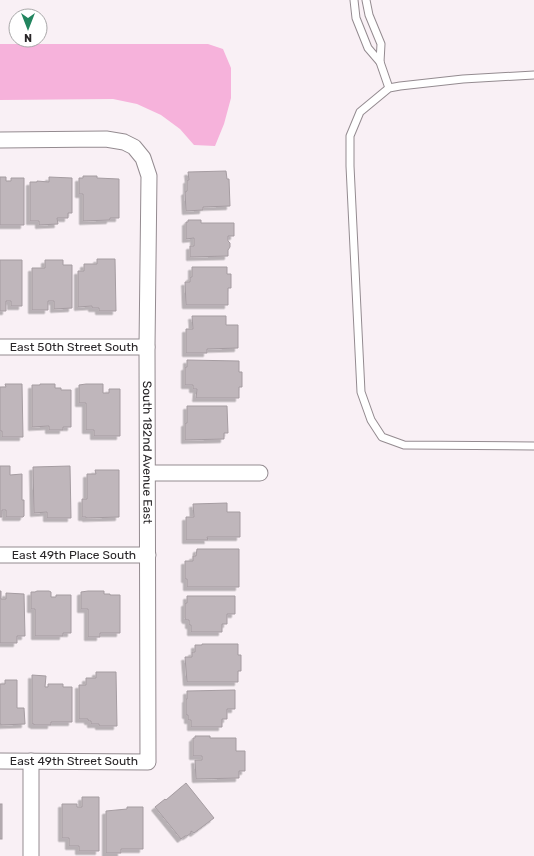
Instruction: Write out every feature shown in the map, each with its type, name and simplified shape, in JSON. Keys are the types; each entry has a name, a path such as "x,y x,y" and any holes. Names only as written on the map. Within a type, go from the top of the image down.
{"street":[{"name":"South 182nd Avenue East","path":"0,140 106,139 124,142 134,147 143,158 149,176 147,347 148,762"},
{"name":"East 50th Street South","path":"0,347 147,347"},
{"path":"148,473 260,473"},
{"name":"East 49th Place South","path":"0,555 148,555"},
{"name":"East 49th Street South","path":"0,761 148,762"},
{"path":"31,761 31,856"}],"lane":[{"path":"354,0 356,18 368,48 380,62 389,88"},
{"path":"366,0 369,15 381,44 380,62"},
{"path":"534,75 463,79 389,88 360,112 350,136 350,166 361,392 371,420 382,437 404,445 534,446"}],"shaded area":[{"path":"0,44 8,44 8,48 48,48 48,44 208,44 223,49 231,68 231,98 224,124 215,146 194,145 180,129 161,115 137,104 113,99 0,100"}],"building":[{"path":"226,171 227,179 229,179 230,206 203,207 203,210 186,211 185,192 187,191 187,180 189,180 188,172"},
{"path":"83,176 119,179 119,218 110,218 110,220 83,221 83,194 79,194 79,178 83,178"},
{"path":"0,177 6,177 6,181 11,181 11,178 24,178 24,225 0,225"},
{"path":"49,177 72,178 72,213 68,213 68,218 57,218 58,224 39,225 39,221 30,221 30,182 49,182"},
{"path":"188,220 201,220 201,223 234,223 234,236 228,236 230,247 228,250 228,256 190,257 190,246 194,246 194,238 186,239 186,222 188,222"},
{"path":"97,259 115,259 116,311 99,311 99,308 92,308 92,306 78,307 78,271 84,271 84,264 97,264"},
{"path":"0,260 22,260 22,306 11,306 11,301 6,301 6,311 0,311"},
{"path":"45,260 63,260 63,265 72,265 72,308 54,309 54,301 48,301 48,310 32,310 32,268 45,268"},
{"path":"192,267 227,267 227,274 231,274 231,288 228,288 228,305 186,305 185,282 190,282 190,277 192,277"},
{"path":"192,316 226,316 226,325 238,325 238,348 207,349 207,353 186,353 186,329 193,329"},
{"path":"187,360 239,361 239,372 242,372 242,387 239,387 239,398 196,398 197,389 193,389 193,385 185,385 185,367 187,367"},
{"path":"5,384 22,384 23,437 2,437 2,431 0,431 0,387 6,387"},
{"path":"55,384 55,388 61,388 61,390 71,390 71,427 63,427 63,430 49,430 49,426 32,427 32,385"},
{"path":"103,384 103,393 109,393 109,389 120,389 120,436 94,436 94,430 86,430 86,403 79,403 79,385"},
{"path":"187,406 227,406 228,433 224,433 224,439 185,440"},
{"path":"0,466 10,466 10,475 22,474 22,500 24,500 23,517 6,517 6,510 2,510 2,517 0,517"},
{"path":"70,466 71,518 47,518 47,512 34,513 33,467"},
{"path":"95,470 119,470 119,517 82,517 82,499 87,499 87,474 96,474"},
{"path":"227,503 227,512 240,512 240,537 207,537 208,540 186,540 186,517 194,517 193,504"},
{"path":"197,549 239,549 239,587 187,587 187,579 185,579 185,561 193,561 193,556 196,556"},
{"path":"0,591 1,599 6,599 6,593 24,594 25,636 17,636 17,643 0,643"},
{"path":"49,591 51,592 51,597 56,597 56,595 71,595 71,633 63,633 63,636 35,636 35,609 31,609 31,592"},
{"path":"104,591 104,594 120,595 120,633 100,633 100,637 88,637 88,609 81,609 81,592"},
{"path":"187,596 235,596 235,614 227,614 227,624 222,624 222,632 191,632 189,620 186,620 185,618 185,603 187,603"},
{"path":"238,644 238,655 241,655 241,671 238,671 238,682 187,682 185,657 192,657 192,652 195,652 195,645"},
{"path":"96,672 116,672 117,726 99,726 99,724 91,724 91,721 88,721 88,719 79,719 79,685 86,685 86,678 96,678"},
{"path":"32,675 46,676 45,687 48,687 48,684 63,684 63,687 72,687 72,722 51,722 51,725 32,724"},
{"path":"5,680 17,680 17,708 24,708 25,724 1,725 0,723 0,684 5,684"},
{"path":"235,690 235,709 227,709 227,719 222,719 222,727 191,727 191,720 188,720 188,715 186,715 187,691"},
{"path":"195,736 210,736 210,738 236,738 236,751 245,751 245,771 239,771 239,778 196,779 195,760 202,760 202,756 193,756 193,738 195,738"},
{"path":"186,783 214,818 194,833 191,831 191,833 181,839 155,807"},
{"path":"82,797 99,797 99,851 79,851 79,846 69,846 69,838 62,838 62,804 77,804 77,807 82,807"},
{"path":"0,804 2,804 2,839 0,839"},
{"path":"127,807 143,807 143,849 121,849 121,853 106,853 106,811 127,809"}]}
